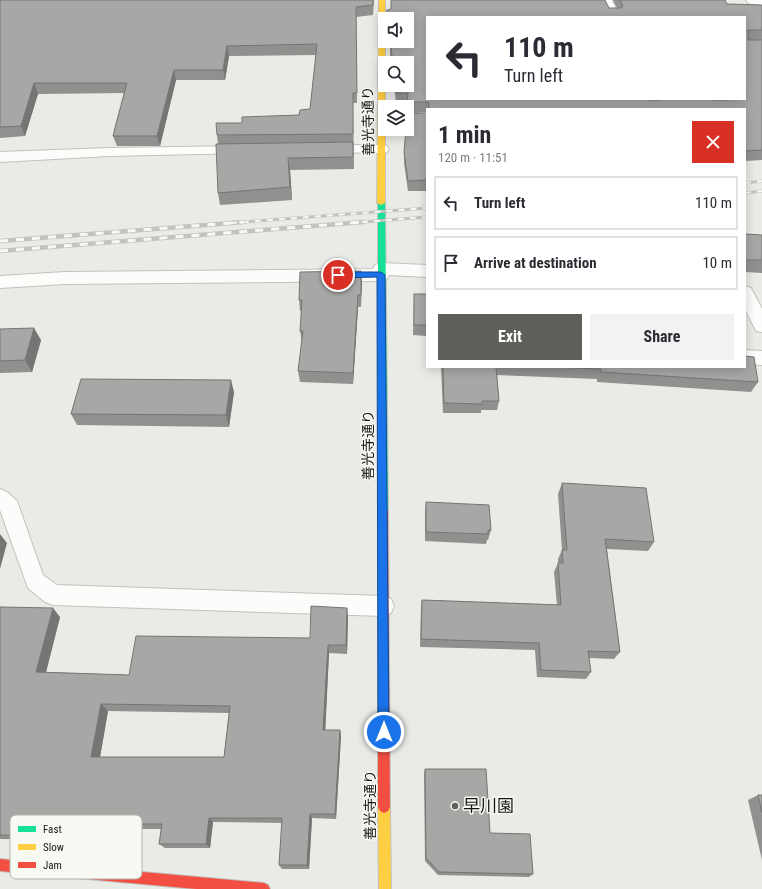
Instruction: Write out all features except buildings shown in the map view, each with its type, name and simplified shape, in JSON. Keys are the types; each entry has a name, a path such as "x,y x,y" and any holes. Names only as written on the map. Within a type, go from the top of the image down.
{"main road":[{"name":"善光寺通り","path":"382,0 383,100"},
{"name":"善光寺通り","path":"382,136 381,272 385,889"},
{"path":"0,865 10,866"},
{"path":"142,878 264,889"}],"lane":[{"path":"606,0 613,16"},
{"path":"752,0 762,4"},
{"path":"313,150 382,149"},
{"path":"0,157 109,152 258,150"},
{"path":"0,282 65,278 426,271"},
{"path":"746,294 762,326"},
{"path":"746,357 762,358"},
{"path":"0,498 10,507 35,581 52,595 383,606"}],"path":[{"path":"109,152 126,85"}],"railway":[{"path":"746,183 762,181"},
{"path":"746,193 762,191"},
{"path":"240,222 426,208"},
{"path":"350,223 426,217"},
{"path":"0,241 240,222"},
{"path":"231,223 240,222"},
{"path":"0,251 363,222"}],"traffic: fast":[{"path":"381,203 383,511"}],"traffic: slow":[{"path":"381,203 382,0"},
{"path":"384,807 385,889"}],"traffic: jam":[{"path":"383,511 384,807"},
{"path":"0,865 10,866"},
{"path":"142,878 264,889"}],"place":[{"name":"早川園","path":"455,806"}],"route":[{"path":"338,275 381,275 384,732"}]}
